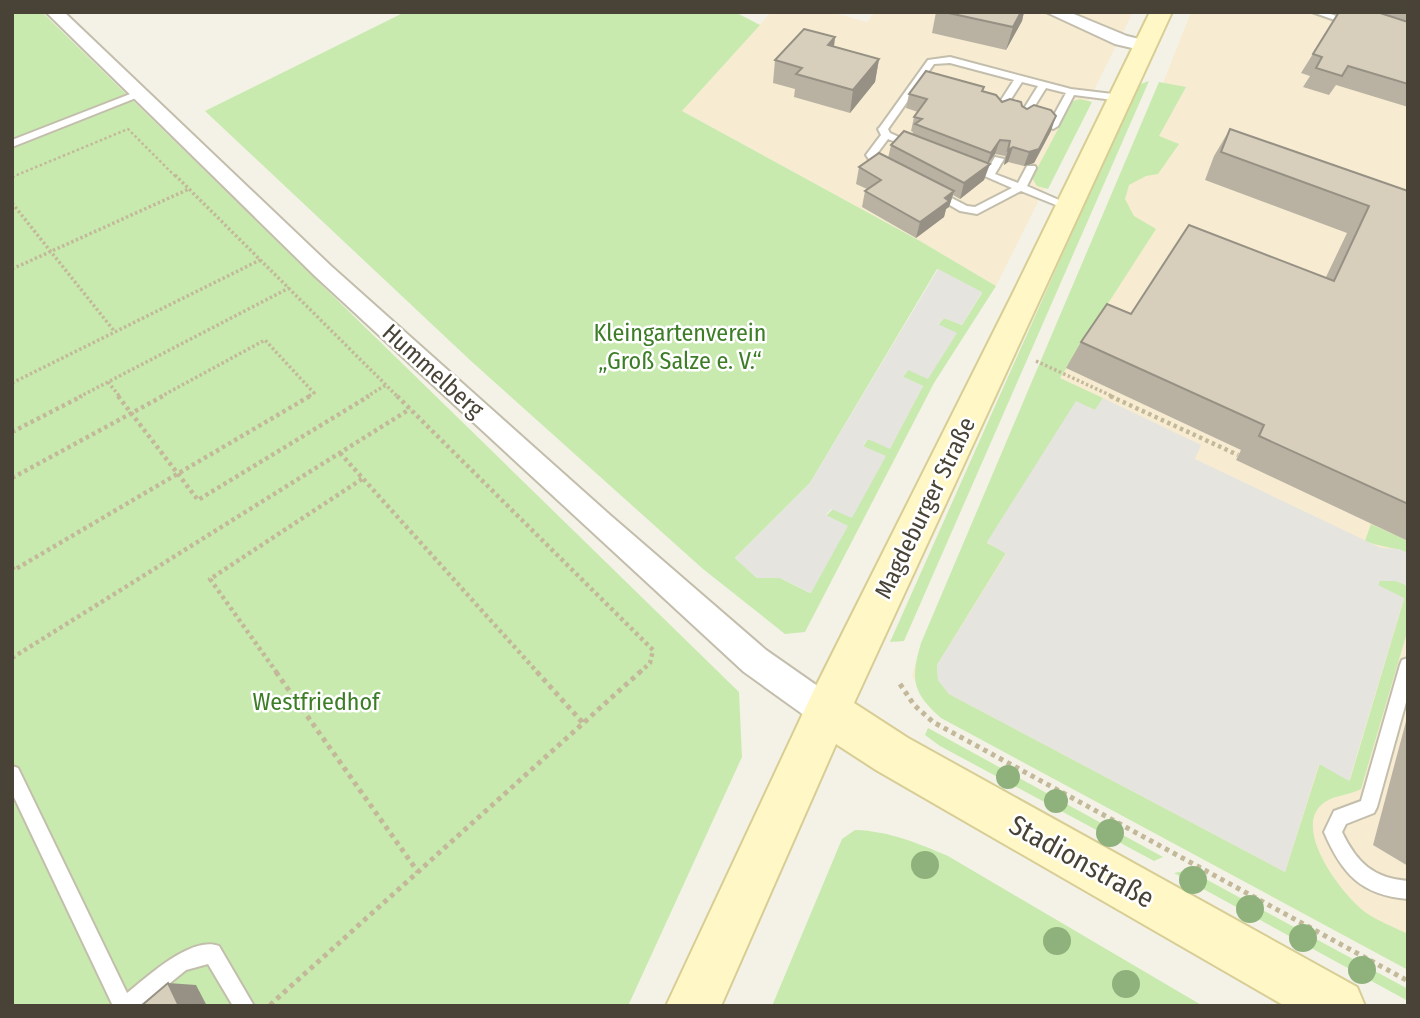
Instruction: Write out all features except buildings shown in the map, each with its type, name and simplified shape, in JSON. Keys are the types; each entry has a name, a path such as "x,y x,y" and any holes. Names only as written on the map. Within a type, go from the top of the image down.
{"main road":[{"name":"Magdeburger Straße","path":"693,1006 827,712 1161,12"},
{"name":"Stadionstraße","path":"827,712 892,754 1338,1006"}],"street":[{"name":"Hummelberg","path":"54,12 323,271 628,550 755,661 827,712"},
{"path":"1054,12 1121,40 1145,46"}],"lane":[{"path":"1316,12 1368,27"},
{"path":"920,149 886,135 883,129 931,62 950,60 1071,92 1121,98"},
{"path":"999,111 1019,79"},
{"path":"1023,118 1042,85"},
{"path":"1053,126 1071,92"},
{"path":"12,144 138,94"},
{"path":"886,135 871,155 877,163 898,174"},
{"path":"989,175 999,159"},
{"path":"955,162 968,163 989,175 1070,207"},
{"path":"920,186 964,209 977,211 1021,187 1031,168"},
{"path":"1408,665 1368,807 1340,817 1333,832 1343,856 1364,877 1387,890 1408,890"},
{"path":"12,774 125,1006 181,962 212,954 244,1006"}],"path":[{"path":"12,177 128,129 653,650 650,663 270,1006"},
{"path":"12,269 189,189"},
{"path":"12,203 115,332"},
{"path":"12,383 260,260"},
{"path":"12,432 289,288"},
{"path":"12,478 265,340 314,393 14,570 12,567"},
{"path":"1036,361 1238,455"},
{"path":"108,382 198,500 386,385"},
{"path":"12,659 410,409"},
{"path":"340,453 583,723"},
{"path":"362,479 210,579 418,872"},
{"path":"900,684 914,705 933,722 1408,981"}],"shaded area":[{"path":"771,12 831,12 867,22 875,12 1133,12 996,286 920,241 682,111"},
{"path":"1191,12 1408,12 1408,956 924,696 912,676 920,648 1035,374 1129,155 1163,83"},
{"path":"938,269 982,292 962,325 944,318 938,324 957,333 928,379 908,370 903,377 923,386 890,449 868,439 863,446 886,456 852,518 831,509 826,515 848,526 811,593 780,578 757,578 735,558 810,483"},
{"path":"1103,398 1201,445 1195,459 1381,548 1399,549 1408,553 1408,586 1396,581 1380,581 1378,585 1404,598 1349,781 1319,764 1285,872 949,694 938,680 937,665 1006,554 987,542 1076,401 1095,410"}],"green space":[{"name":"Westfriedhof","path":"12,12 42,12 739,692 742,757 628,1006 12,1006"},
{"name":"Kleingartenverein „Groß Salze e. V.“","path":"405,12 735,12 760,25 682,111 920,241 996,286 934,383 805,632 785,634 703,569 471,361 205,111","holes":["937,269 982,293 962,325 944,318 938,325 956,333 908,370 903,377 923,386 890,448 868,439 863,447 885,456 826,516 847,526 810,593 780,578 757,578 735,558 810,483"]},
{"path":"1149,81 904,641 890,642 1138,85"},
{"path":"1159,82 1186,87 1159,136 1179,144 1158,174 1146,176 1129,185 1125,199 1134,216 1156,229 1060,378 1103,398 1095,410 1076,402 987,543 1006,553 937,665 938,680 949,694 1285,872 1320,763 1350,780 1404,599 1378,586 1379,581 1396,581 1408,586 1408,629 1361,789 1325,802 1315,813 1313,827 1323,860 1344,891 1370,915 1408,934 1408,970 941,718 924,700 916,684 916,666 921,643"},
{"path":"1080,99 1092,102 1048,189 1037,186 1032,178 1073,101"},
{"path":"1371,524 1408,541 1408,553 1365,541"},
{"path":"928,728 1163,857 1154,861 940,746 925,735"},
{"path":"855,830 891,835 948,856 1203,1006 772,1006 842,839"},
{"path":"1189,870 1408,989 1408,1001 1174,873"}]}
